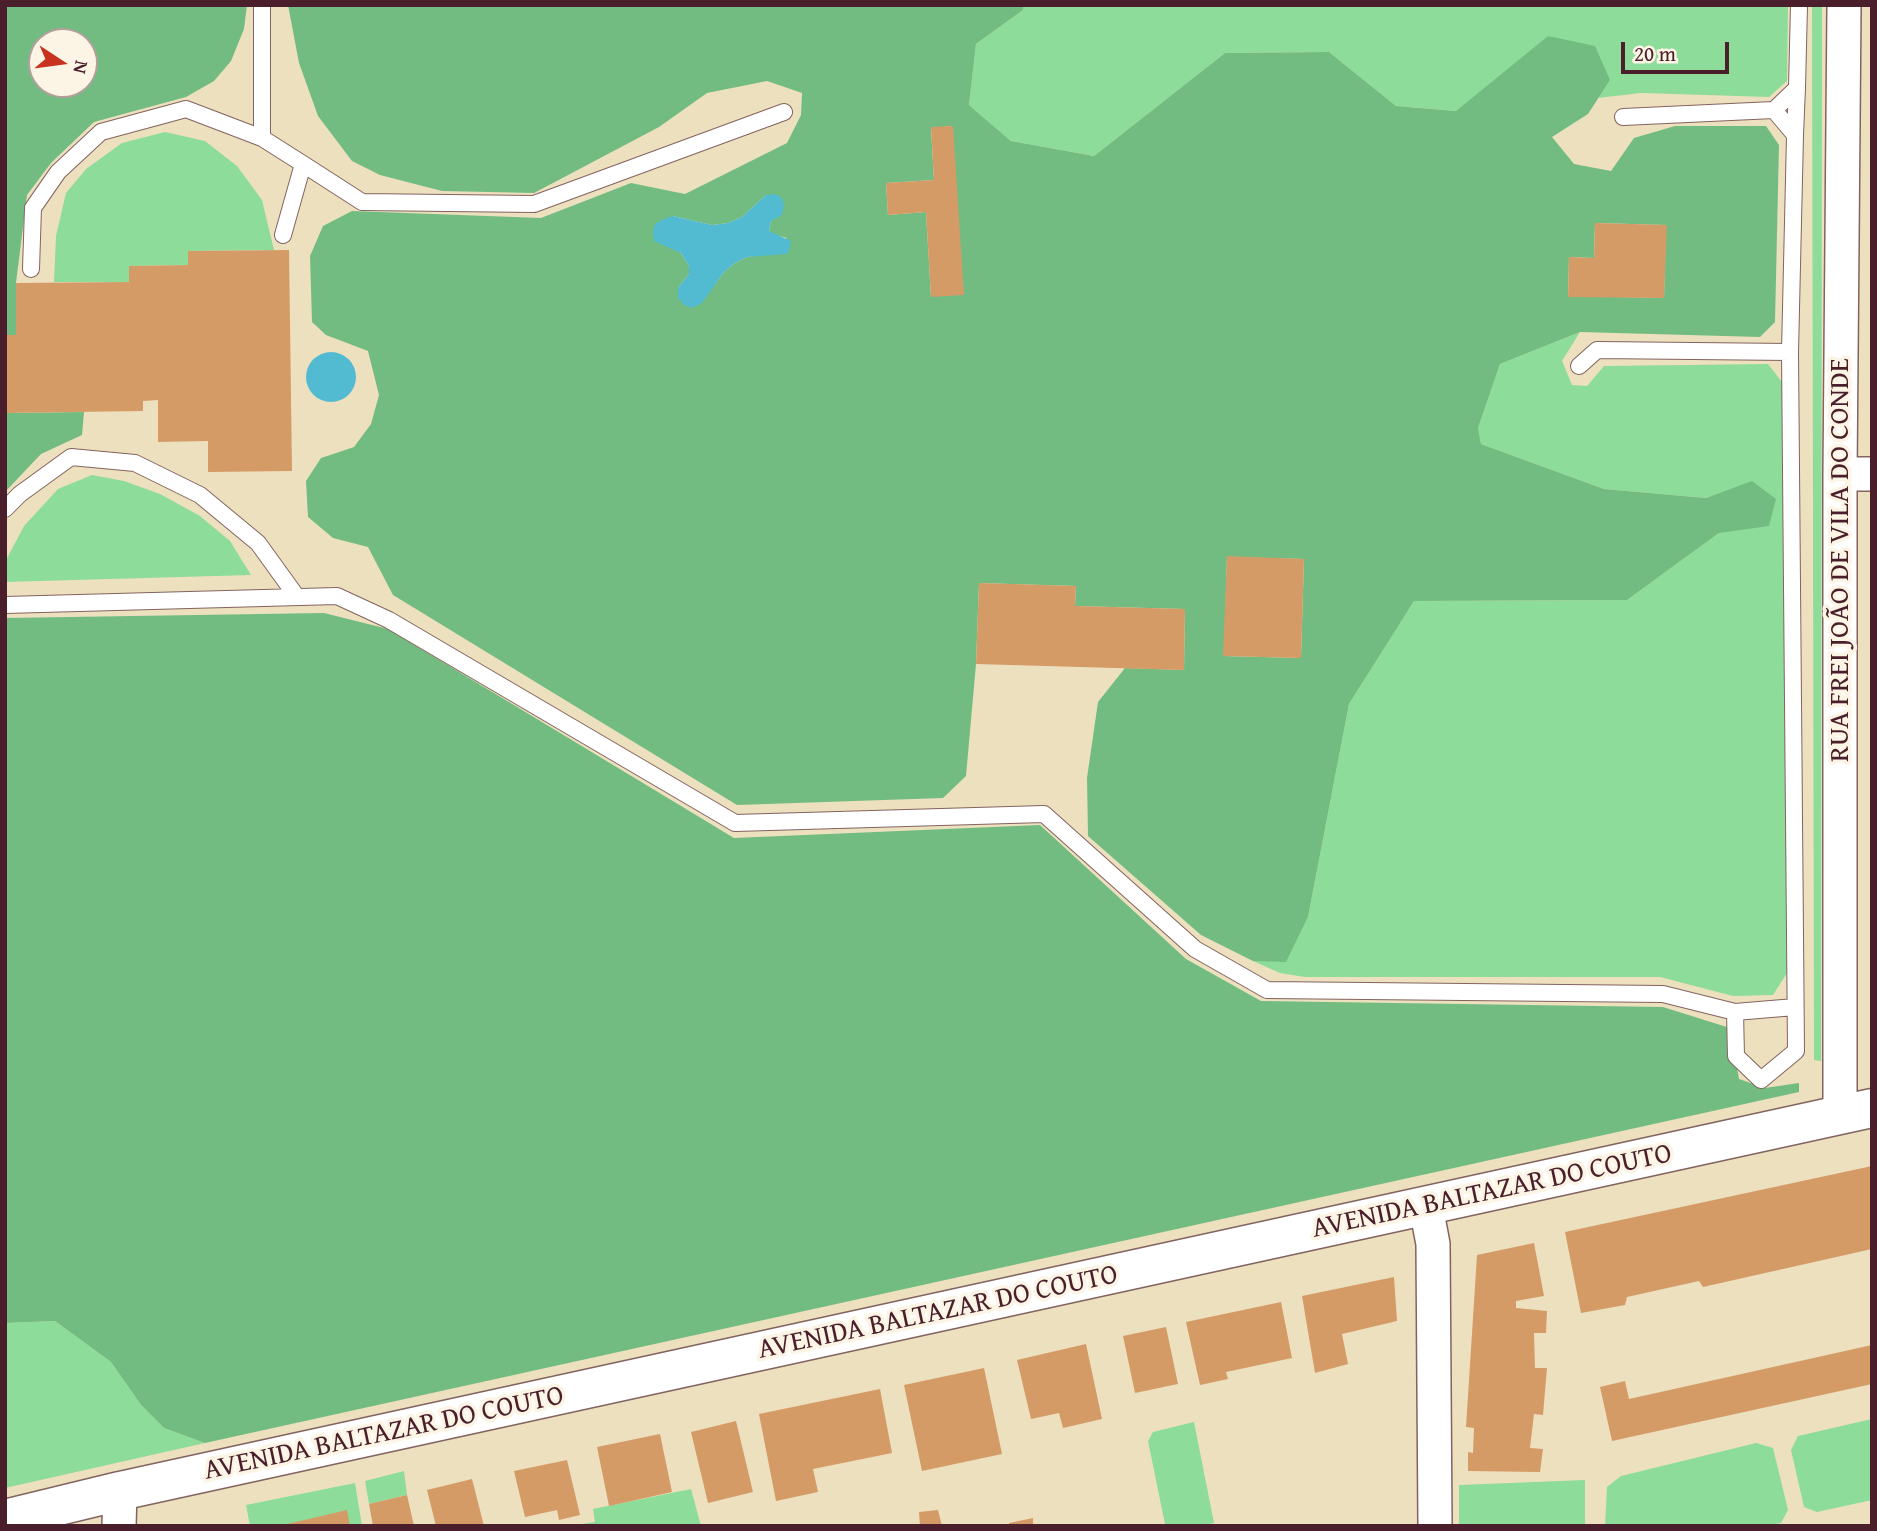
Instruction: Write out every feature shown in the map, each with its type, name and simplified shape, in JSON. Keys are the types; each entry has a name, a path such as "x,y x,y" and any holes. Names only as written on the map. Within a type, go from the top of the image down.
{"main road":[{"name":"AVENIDA BALTAZAR DO COUTO","path":"5,1519 119,1509 1426,1207 1856,1111"}],"street":[{"name":"RUA FREI JOÃO DE VILA DO CONDE","path":"1844,5 1858,73 1856,1111"},
{"path":"1426,1207 1433,1244 1435,1526"}],"lane":[{"path":"262,5 262,138"},
{"path":"1735,1012 1736,1056 1761,1080 1796,1051 1790,352 1799,5"},
{"path":"1623,117 1774,110 1797,88"},
{"path":"31,269 33,208 58,172 101,132 186,109 262,138 362,202 534,204 784,112"},
{"path":"1774,110 1795,135"},
{"path":"283,235 303,164"},
{"path":"1579,366 1597,350 1790,352"},
{"path":"5,509 20,494 71,457 135,463 200,495 258,543 297,597"},
{"path":"5,605 337,596 389,620 735,823 1044,814 1195,949 1267,990 1663,995 1735,1012 1795,1007"}],"green space":[{"path":"5,5 247,5 244,29 231,61 214,81 186,97 94,122 51,163 27,195 16,283 16,335 5,335"},
{"path":"288,5 1023,5 1023,10 976,44 969,105 1011,141 1094,156 1225,53 1329,52 1396,106 1456,111 1548,36 1595,46 1610,80 1588,114 1552,137 1574,164 1611,171 1634,138 1675,126 1766,126 1779,145 1775,322 1760,337 1580,332 1500,364 1478,428 1481,444 1604,489 1706,498 1752,481 1776,499 1769,526 1719,533 1627,600 1414,601 1349,704 1308,917 1286,962 1253,961 1201,935 1088,836 1087,778 1098,702 1125,668 1184,670 1185,609 1075,606 1076,586 979,583 976,664 966,776 943,798 737,805 393,595 368,547 333,538 308,517 306,481 321,458 354,447 371,424 379,395 368,351 326,335 312,322 310,256 323,226 352,211 541,218 631,183 685,194 787,143 801,115 802,93 767,81 707,93 659,127 534,193 442,191 380,175 352,161 318,116 299,63","holes":["952,126 931,297 926,212 888,215 886,183 934,180 931,128","766,195 771,221 769,231 787,238 760,255 735,263 716,283 678,288 689,274 689,266 681,253 674,249 673,216 712,225 728,223 742,217","1595,223 1666,225 1664,298 1568,296 1569,257 1594,258","1227,557 1304,559 1301,658 1224,656"]},
{"path":"1023,5 1788,5 1787,81 1769,97 1641,93 1598,98 1610,80 1549,36 1457,111 1396,106 1329,52 1225,53 1094,156 1011,141 969,105 976,44 1023,10"},
{"path":"1812,5 1822,5 1821,1061 1814,1060"},
{"path":"165,132 205,141 237,166 262,200 274,250 189,251 188,265 130,266 129,282 54,282 56,236 66,193 86,169 122,143"},
{"path":"1580,332 1562,361 1572,385 1587,386 1604,366 1768,364 1782,382 1787,973 1773,995 1733,996 1660,977 1305,977 1280,973 1253,961 1286,961 1308,917 1349,704 1414,601 1627,600 1719,533 1752,482 1706,498 1604,489 1481,444 1478,428 1500,364"},
{"path":"84,412 82,435 41,454 5,492 5,413"},
{"path":"92,475 124,481 160,494 200,516 230,541 251,575 5,582 5,562 24,526 58,489"},
{"path":"324,613 388,629 734,838 1040,825 1186,959 1261,1001 1663,1007 1730,1028 1739,1079 1765,1088 1799,1083 1799,1092 205,1443 164,1428 141,1405 111,1362 55,1321 5,1323 5,618"},
{"path":"55,1321 111,1362 141,1405 164,1428 205,1443 5,1488 5,1323"},
{"path":"1872,1419 1872,1500 1817,1512 1804,1507 1791,1450 1798,1436"},
{"path":"1194,1422 1214,1523 1168,1526 1165,1524 1148,1441 1153,1432"},
{"path":"1756,1443 1773,1448 1788,1510 1781,1523 1765,1526 1605,1526 1607,1487 1621,1476"},
{"path":"404,1471 407,1495 369,1504 365,1481"},
{"path":"1585,1480 1585,1526 1459,1526 1459,1485"},
{"path":"355,1483 362,1526 250,1526 246,1505"},
{"path":"691,1489 701,1526 569,1526 595,1522 593,1509"}],"water":[{"path":"775,194 782,198 784,205 782,215 771,221 769,231 791,241 789,251 786,254 747,257 735,263 724,272 702,303 692,308 684,305 678,298 678,288 689,274 689,266 681,253 654,241 655,224 673,216 712,225 728,223 742,217 766,195"},
{"path":"331,352 349,359 356,377 349,395 331,402 313,395 306,377 313,359"}],"building":[{"path":"953,126 964,295 931,297 926,212 888,215 886,183 934,180 931,127"},
{"path":"1595,223 1667,225 1664,298 1568,297 1569,257 1594,258"},
{"path":"289,250 292,471 208,472 208,441 158,442 158,400 143,401 143,411 5,413 5,335 16,335 16,283 129,282 129,266 188,265 188,251"},
{"path":"1227,556 1304,559 1301,658 1223,656"},
{"path":"979,583 1076,586 1075,606 1185,609 1184,670 976,664"},
{"path":"1872,1166 1872,1249 1703,1287 1699,1281 1627,1297 1625,1305 1581,1313 1565,1232"},
{"path":"1534,1243 1544,1296 1516,1301 1516,1308 1547,1311 1546,1333 1534,1333 1535,1368 1547,1368 1543,1415 1534,1414 1530,1448 1543,1449 1540,1472 1468,1471 1468,1452 1473,1453 1474,1428 1466,1427 1477,1255"},
{"path":"1394,1277 1397,1321 1342,1334 1348,1364 1315,1373 1302,1296"},
{"path":"1281,1302 1292,1358 1226,1372 1228,1379 1200,1385 1186,1322"},
{"path":"1166,1327 1178,1384 1135,1393 1123,1336"},
{"path":"1086,1344 1102,1419 1063,1428 1059,1413 1031,1419 1017,1360"},
{"path":"1872,1345 1872,1384 1612,1441 1600,1387 1625,1381 1629,1399"},
{"path":"984,1368 1002,1454 922,1471 904,1385"},
{"path":"880,1389 892,1453 813,1469 818,1492 776,1501 759,1414"},
{"path":"736,1421 753,1492 708,1503 691,1432"},
{"path":"660,1434 672,1492 609,1506 597,1447"},
{"path":"567,1460 580,1515 559,1520 557,1510 525,1517 514,1471"},
{"path":"472,1479 484,1526 436,1526 427,1490"},
{"path":"407,1495 414,1526 373,1526 369,1504"},
{"path":"347,1510 350,1526 283,1526 283,1525"},
{"path":"938,1510 942,1526 920,1526 919,1512"},
{"path":"1033,1518 1033,1526 1009,1526 1009,1523"}]}
